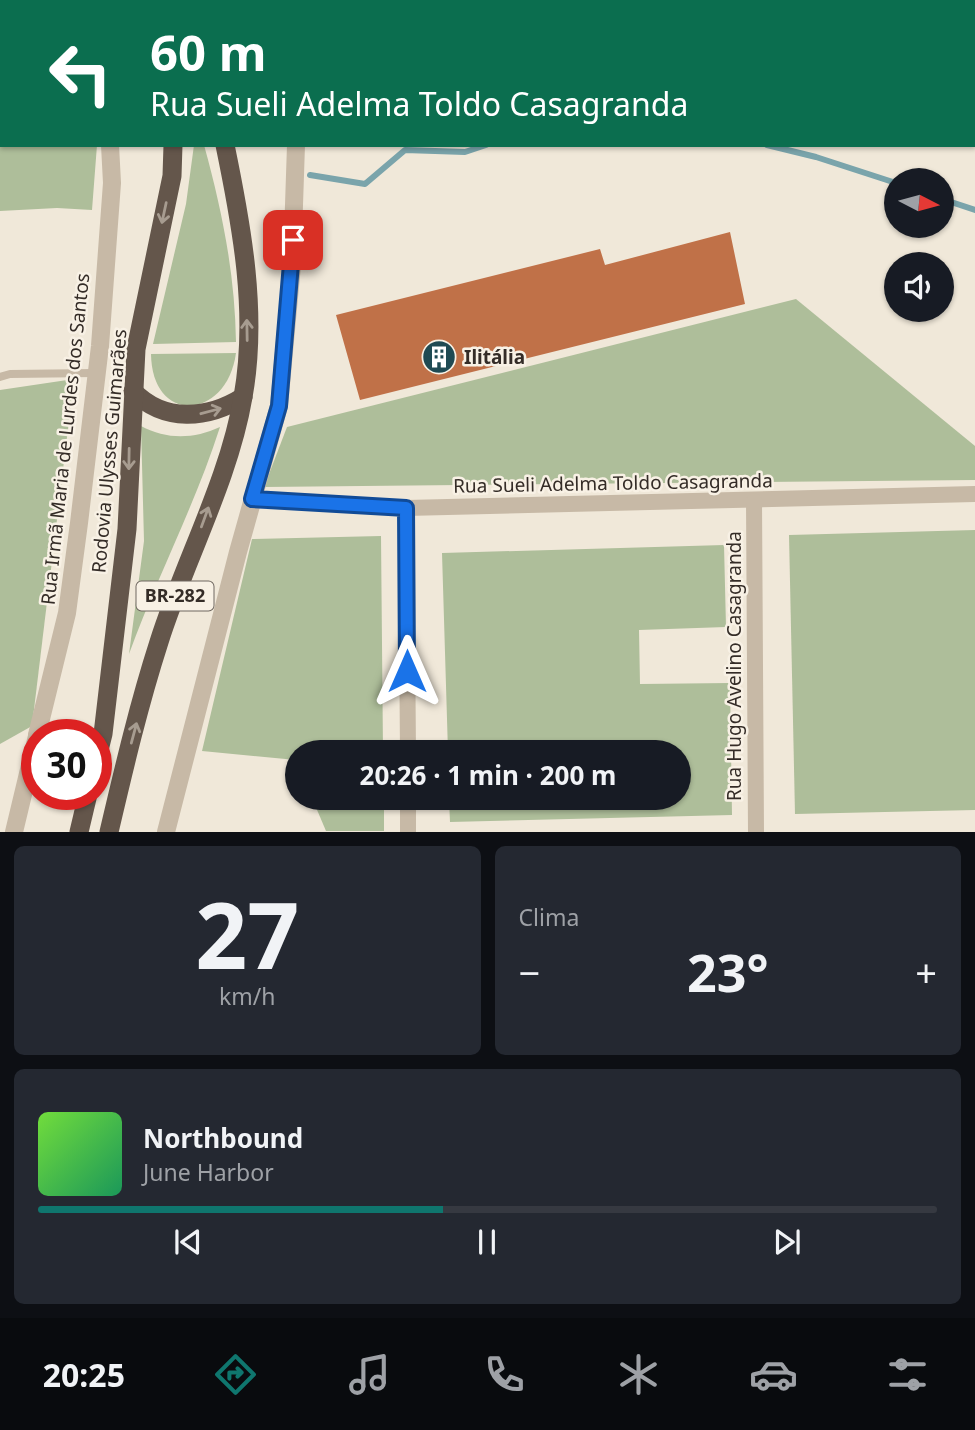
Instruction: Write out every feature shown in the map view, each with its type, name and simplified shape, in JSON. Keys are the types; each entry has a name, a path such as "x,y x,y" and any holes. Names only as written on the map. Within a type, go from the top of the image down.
{"highway":[{"name":"Rodovia Ulysses Guimarães","path":"105,719 127,529 136,349 172,176 173,147"},
{"name":"BR-282","path":"110,831 159,642 232,446 243,397 248,348 246,264 225,147"},
{"path":"133,391 146,404 180,414 215,411 243,397"},
{"path":"79,831 84,810"}],"street":[{"name":"Rua Irmã Maria de Lurdes dos Santos","path":"41,719 67,613 95,373 112,183 110,147"},
{"path":"166,831 252,499 279,406 292,265 296,147"},
{"name":"Rua Sueli Adelma Toldo Casagranda","path":"252,499 406,508 975,494"},
{"name":"Rua Hugo Avelino Casagranda","path":"754,501 756,831"},
{"path":"406,508 408,740"},
{"name":"Rua Irmã Maria de Lurdes dos Santos","path":"14,831 21,802"},
{"path":"408,810 408,831"}],"lane":[{"path":"0,377 10,374 95,373"}],"green space":[{"path":"0,147 97,147 92,210 57,208 0,211"},
{"path":"194,147 204,147 222,218 230,267 236,342 153,344 186,204"},
{"path":"796,299 975,446 975,480 264,487 287,427"},
{"path":"236,353 230,375 219,392 205,402 190,406 176,403 163,394 155,377 151,354"},
{"path":"74,379 33,719 21,719 21,732 0,744 0,390"},
{"path":"141,426 171,436 190,436 220,427 129,654 144,541"},
{"path":"975,530 975,810 795,814 789,535"},
{"path":"381,536 383,740 285,740 285,759 202,751 252,539"},
{"path":"724,545 726,627 639,630 640,684 730,683 732,815 450,822 450,810 691,810 691,740 448,740 442,553"},
{"path":"317,810 384,810 384,831 326,831"}],"building":[{"name":"Ilitália","path":"730,232 745,304 360,400 336,315 600,249 605,265"}],"waterway":[{"path":"310,175 365,184 405,150 465,152 480,147"},
{"path":"775,147 884,179"},
{"path":"954,203 975,210"}],"place":[{"name":"Ilitália","path":"439,357"}],"route":[{"path":"293,240 279,406 252,499 281,503 406,508 407,671"}]}
